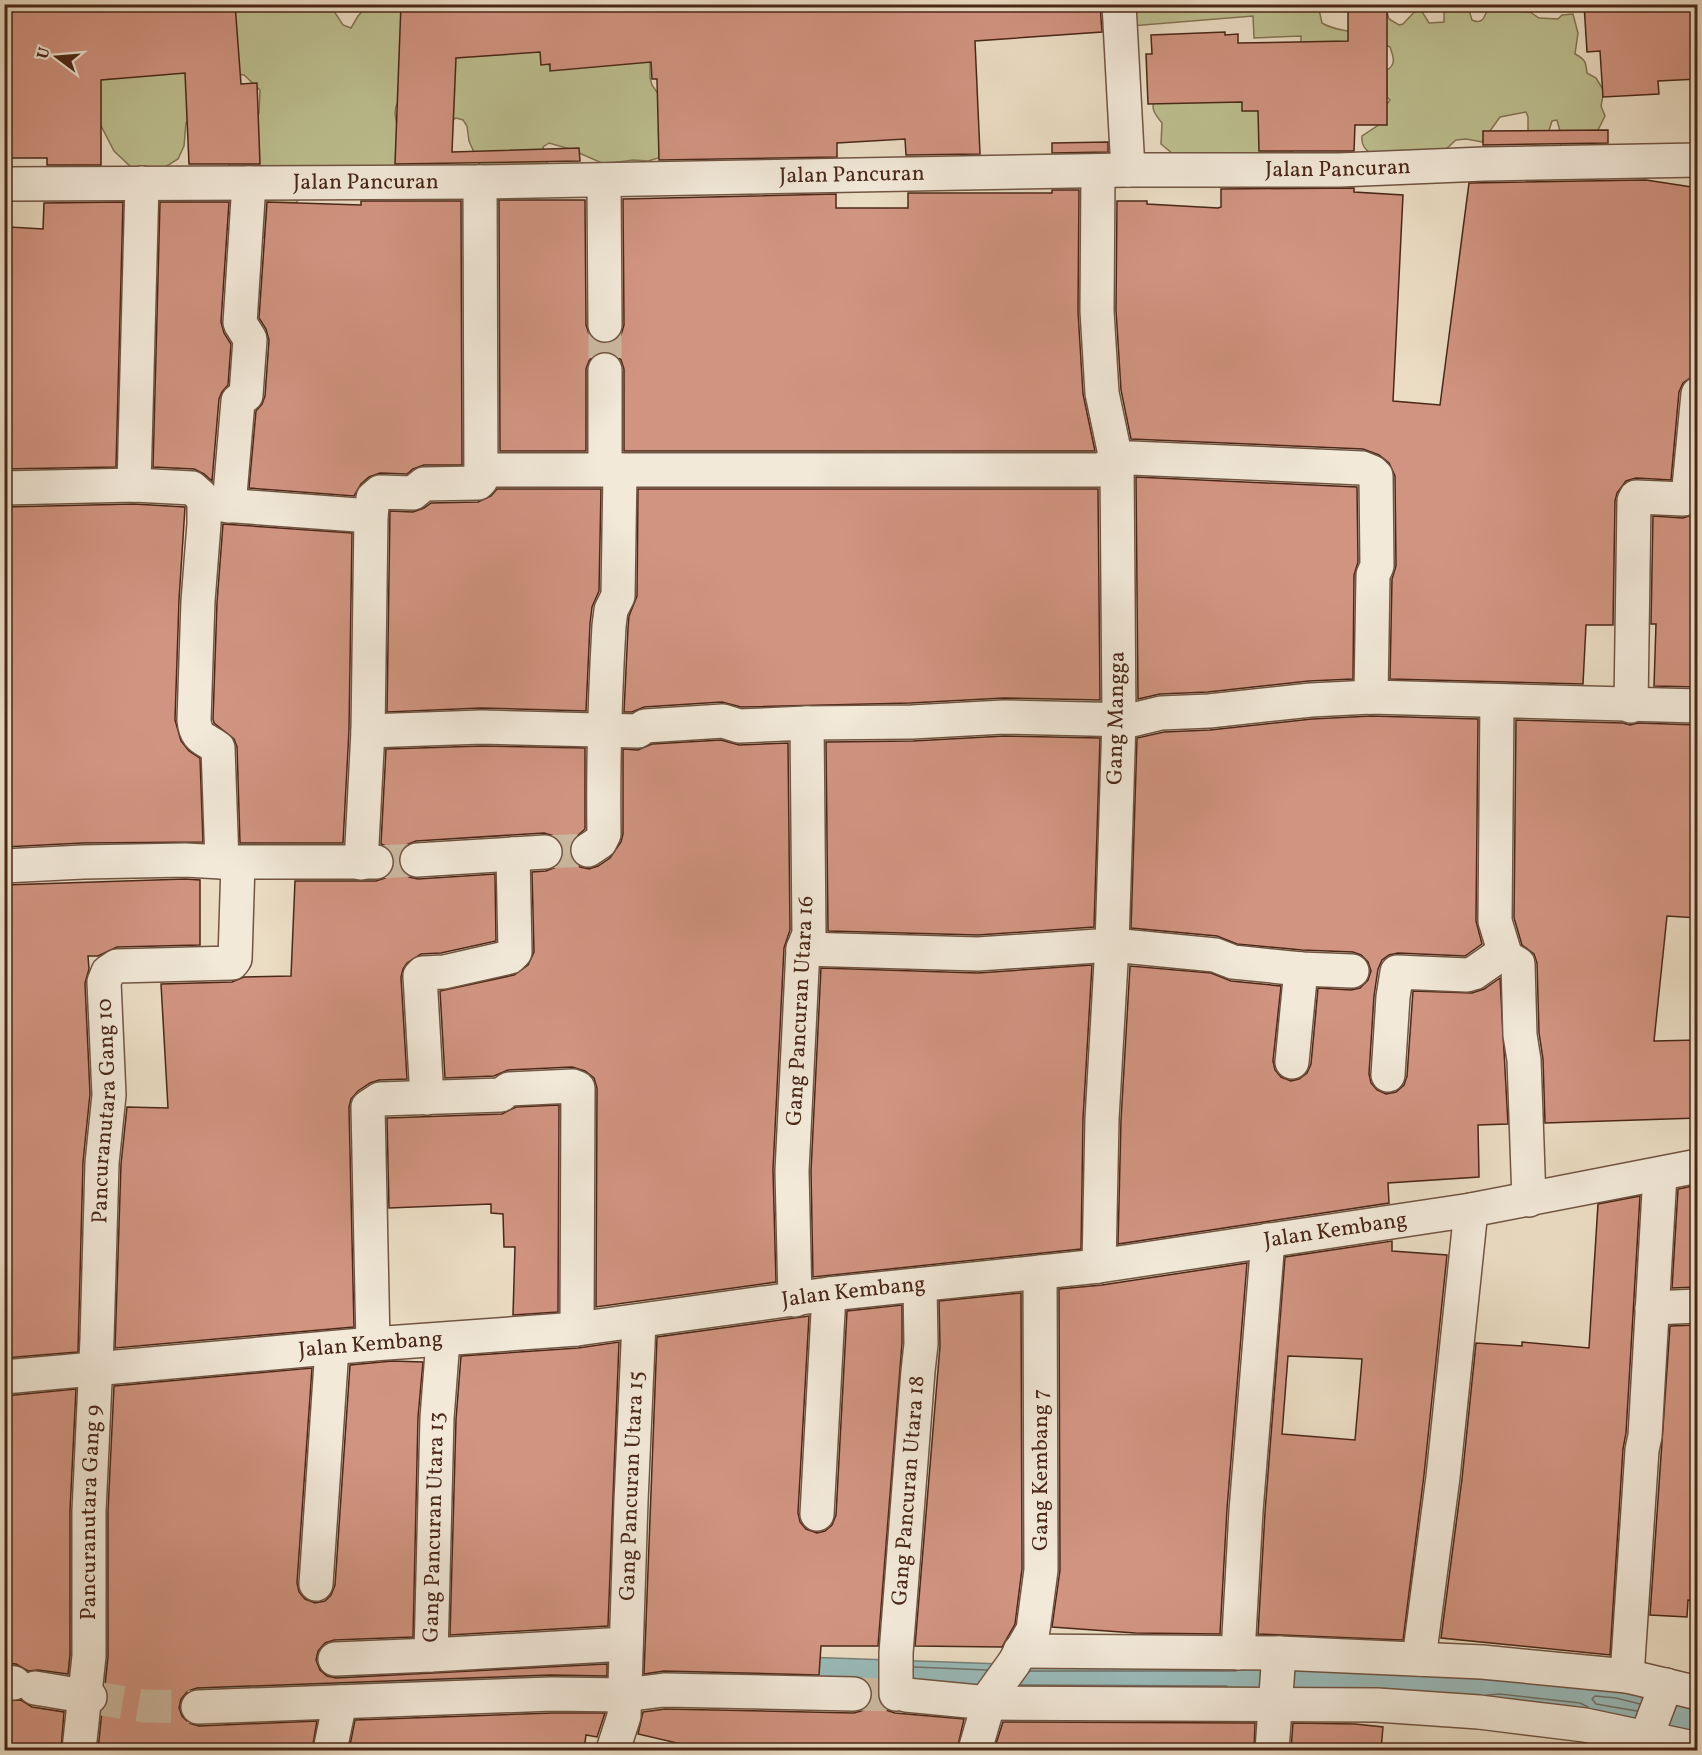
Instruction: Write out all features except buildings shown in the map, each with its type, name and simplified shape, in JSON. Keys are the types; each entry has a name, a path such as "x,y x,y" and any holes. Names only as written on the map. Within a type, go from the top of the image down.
{"street":[{"name":"Gang Mangga","path":"1099,1266 1102,1119 1112,945 1119,720 1118,464 1102,393 1097,311 1113,171 1119,4"},
{"name":"Jalan Pancuran","path":"4,184 480,182 1113,171 1339,170 1484,164 1698,160"},
{"path":"604,180 605,325"},
{"path":"4,866 185,860 369,862 368,731 373,498 380,492 413,493 424,484 478,483 481,480 480,182"},
{"path":"134,485 142,183"},
{"path":"230,862 218,748 201,739 195,728 194,720 198,600 238,401 246,395 250,339 240,323 249,183"},
{"path":"588,850 600,842 604,834 603,753 609,626 618,596 605,370"},
{"path":"1631,706 1634,501 1636,497 1684,499 1688,497 1698,394"},
{"path":"482,470 1099,470 1131,459 1362,468 1376,476 1377,566 1372,575 1371,697"},
{"path":"4,488 134,485 192,488 217,505 371,516"},
{"path":"368,731 483,727 638,731 645,726 723,722 739,726 912,722 1004,717 1132,720 1161,713 1371,697 1572,702 1631,706 1698,706"},
{"path":"1497,701 1496,921 1508,960 1518,964 1520,1035 1524,1060 1528,1200"},
{"name":"Gang Pancuran Utara 16","path":"795,1300 792,1172 803,949 808,934 807,723"},
{"path":"417,860 545,852"},
{"path":"428,1098 420,976 423,973 444,972 510,957 515,952 513,854"},
{"name":"Pancuranutara Gang 10","path":"95,1369 102,1163 109,1095 104,982 108,972 117,966 232,963 235,959 230,862"},
{"path":"803,949 978,954 1112,945 1215,956 1233,962 1301,969 1352,970"},
{"path":"1388,1075 1393,997 1397,972 1467,975 1474,973 1504,952"},
{"path":"1292,1062 1301,969"},
{"path":"373,1344 368,1107 380,1099 501,1095 508,1089 573,1086 578,1088 577,1329"},
{"name":"Jalan Kembang","path":"4,1377 373,1344 577,1329 829,1294 1099,1266 1471,1210 1698,1166"},
{"path":"1627,1676 1642,1449 1645,1436 1660,1174"},
{"path":"1419,1659 1443,1477 1471,1210"},
{"path":"1238,1653 1246,1511 1268,1240"},
{"name":"Gang Kembang 7","path":"975,1750 990,1699 1033,1630 1041,1570 1040,1272"},
{"name":"Gang Pancuran Utara 18","path":"920,1285 921,1344 896,1653 901,1695 990,1699"},
{"path":"817,1514 829,1294"},
{"path":"1652,1308 1698,1306"},
{"name":"Gang Pancuran Utara 15","path":"613,1750 624,1716 639,1322"},
{"name":"Gang Pancuran Utara 13","path":"335,1659 431,1655 437,1418 443,1340"},
{"path":"316,1584 332,1348"},
{"name":"Pancuranutara Gang 9","path":"79,1750 87,1694 89,1656 89,1511 95,1369"},
{"path":"1017,1657 1238,1653 1278,1657 1482,1662 1627,1676 1664,1690 1698,1693"},
{"path":"431,1655 624,1669 664,1689 854,1694"},
{"path":"384,1657 385,1701"},
{"path":"1272,1750 1278,1657"},
{"path":"1479,1712 1482,1662"},
{"path":"198,1707 552,1694 624,1669"},
{"path":"18,1684 87,1694"},
{"path":"1647,1734 1664,1690"},
{"path":"990,1699 1275,1702 1377,1705 1479,1712 1581,1738 1647,1734 1698,1749"},
{"path":"330,1750 340,1702"}],"green space":[{"path":"105,5 330,5 343,25 351,28 368,5 458,5 538,35 545,63 552,67 549,5 644,5 650,47 650,78 661,98 662,157 648,161 633,160 604,164 570,149 549,143 543,147 549,169 485,177 469,141 467,126 463,120 456,118 436,129 402,97 395,114 402,146 396,174 341,178 316,183 301,196 283,221 269,235 260,239 228,167 259,113 260,90 244,75 215,72 204,99 186,123 184,146 178,159 159,171 131,167 114,151 93,110"},
{"path":"1130,5 1318,5 1322,23 1355,33 1385,5 1389,19 1399,25 1403,24 1417,9 1421,10 1429,23 1444,22 1444,5 1470,5 1472,20 1476,21 1484,18 1489,5 1502,5 1514,11 1530,12 1539,18 1558,19 1562,15 1573,14 1578,33 1575,54 1583,59 1587,73 1596,78 1604,91 1601,106 1605,116 1589,148 1561,146 1557,120 1552,121 1546,140 1528,134 1526,112 1500,117 1482,142 1466,139 1456,140 1445,150 1371,153 1364,146 1362,136 1380,124 1383,109 1390,100 1387,97 1387,70 1393,60 1390,47 1386,45 1301,47 1301,36 1254,38 1253,16 1131,26"},
{"path":"1155,92 1250,102 1293,146 1289,161 1173,154 1161,144 1162,123 1153,109"}],"water":[{"path":"5,1644 110,1663 304,1670 615,1653 1002,1664 1289,1664 1618,1685 1697,1705 1698,1739 822,1684 200,1701 106,1690 5,1673"}],"tunnel":[{"path":"605,325 605,370"},
{"path":"545,852 588,850"},
{"path":"376,862 417,860"},
{"path":"854,1694 906,1695"},
{"path":"90,1697 144,1706 198,1707"}]}
